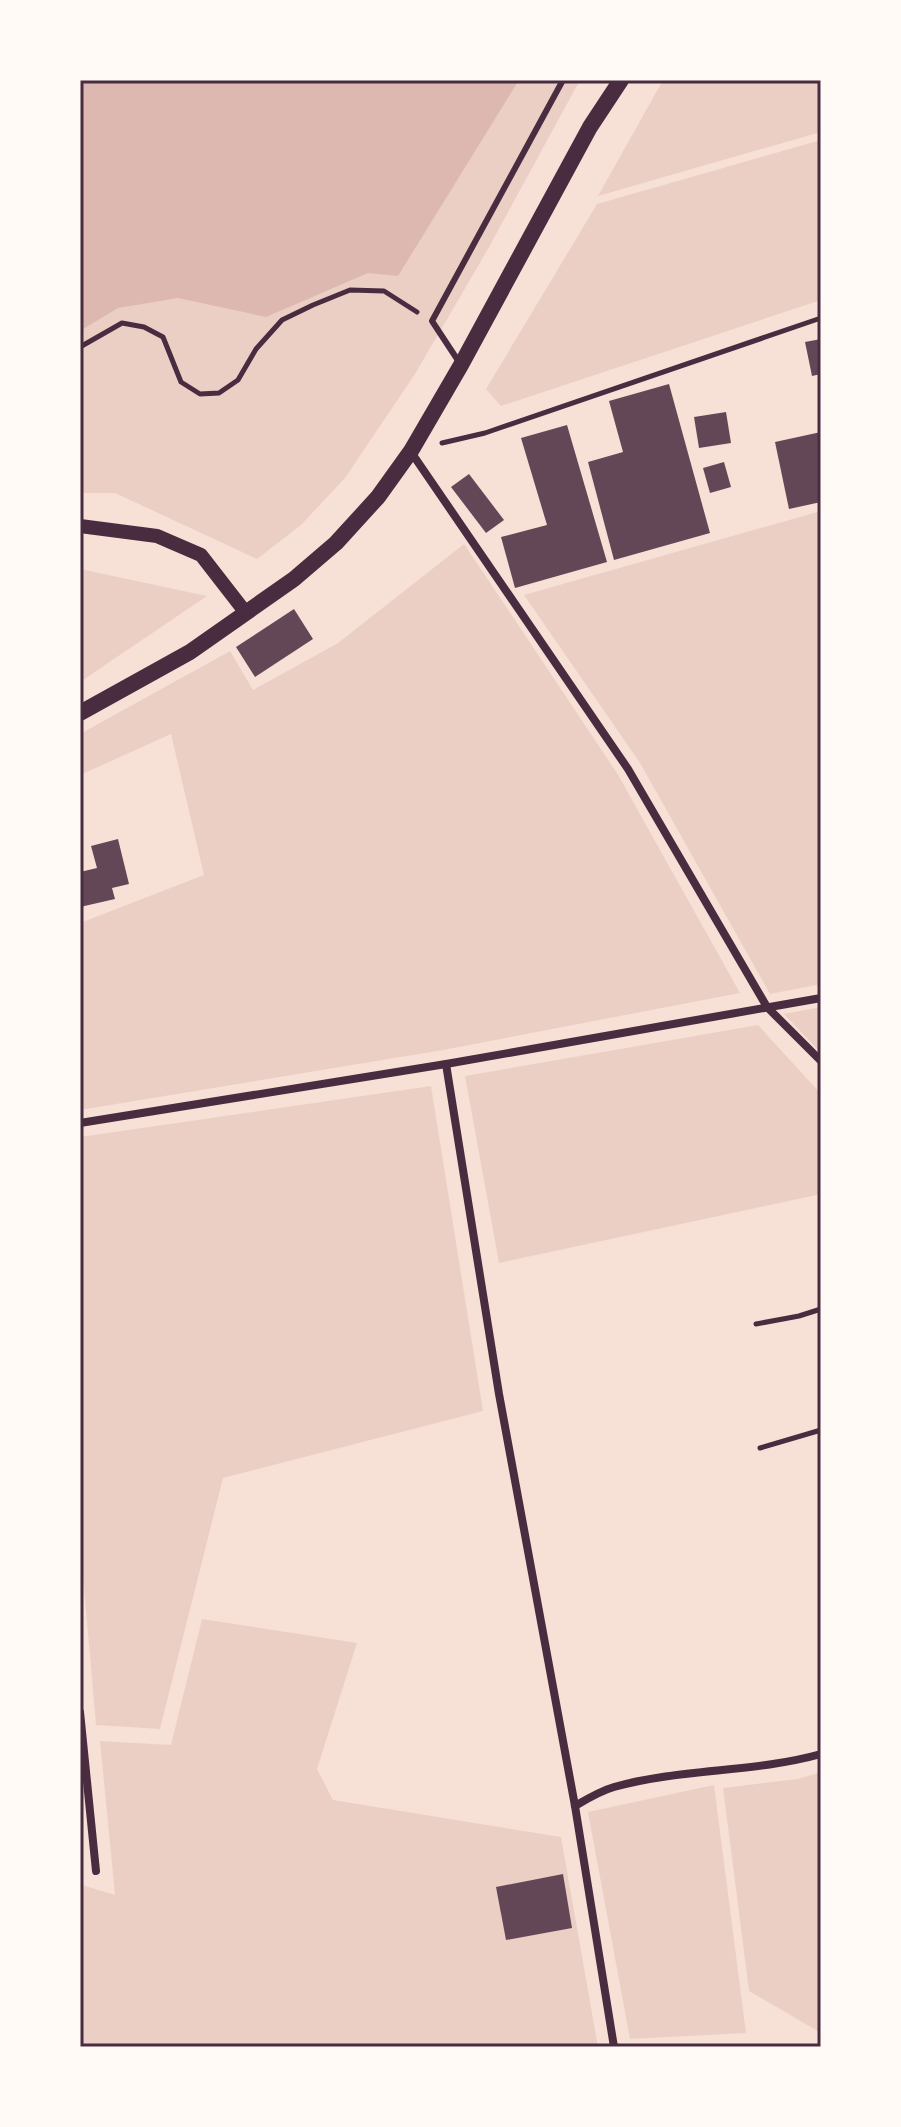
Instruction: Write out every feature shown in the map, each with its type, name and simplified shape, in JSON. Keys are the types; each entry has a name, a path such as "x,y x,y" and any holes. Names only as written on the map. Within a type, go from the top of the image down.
{"main road":[{"path":"80,713 190,652 294,579 336,543 378,497 411,451 590,127 621,80"}],"street":[{"path":"411,451 628,769 767,1007 821,1061"},
{"path":"80,526 157,536 201,555 246,613"},
{"path":"80,1123 446,1064 821,998"},
{"path":"446,1064 499,1394 575,1806 614,2047"},
{"path":"80,1712 96,1871"},
{"path":"575,1806 611,1787 684,1773 792,1762 821,1754"}],"lane":[{"path":"461,365 432,321 563,80"}],"path":[{"path":"80,347 122,323 144,327 163,337 181,382 200,394 219,393 238,380 256,349 282,320 350,290 384,291 432,321"},
{"path":"411,451 485,433 821,318"},
{"path":"756,1324 821,1309"},
{"path":"760,1448 821,1430"}],"shaded area":[{"path":"80,80 580,80 488,249 415,374 345,478 301,525 257,559 115,493 80,493"},
{"path":"80,80 519,80 398,276 368,273 266,317 178,298 118,308 80,331"},
{"path":"663,80 821,80 821,132 598,196"},
{"path":"821,140 821,300 501,406 486,389 597,204"},
{"path":"821,511 821,984 770,994 640,763 524,595"},
{"path":"464,544 617,773 740,993 443,1050 80,1110 80,923 204,875 171,734 80,775 80,734 230,651 253,690 338,643"},
{"path":"80,569 207,596 80,682"},
{"path":"821,1007 821,1053 784,1014"},
{"path":"758,1025 821,1094 821,1194 499,1263 465,1076"},
{"path":"431,1086 483,1411 223,1478 160,1729 96,1725 80,1541 80,1137"},
{"path":"202,1619 357,1643 317,1769 333,1800 561,1837 598,2047 80,2047 80,1859 82,1885 115,1895 100,1741 171,1745"},
{"path":"821,1772 821,2033 749,1991 723,1788 798,1779"},
{"path":"714,1785 746,2033 630,2039 588,1812"}],"building":[{"path":"821,339 821,374 812,376 805,342"},
{"path":"669,384 710,533 614,560 588,462 623,452 609,401"},
{"path":"726,412 731,443 699,448 694,417"},
{"path":"567,425 607,562 515,588 501,537 547,525 521,438"},
{"path":"821,432 821,502 789,509 775,442"},
{"path":"724,462 731,487 710,493 703,468"},
{"path":"469,474 504,520 486,533 451,487"},
{"path":"294,609 313,639 255,677 236,647"},
{"path":"118,839 129,884 112,888 115,899 80,907 80,872 97,868 91,846"},
{"path":"563,1874 572,1928 506,1940 496,1887"}]}
